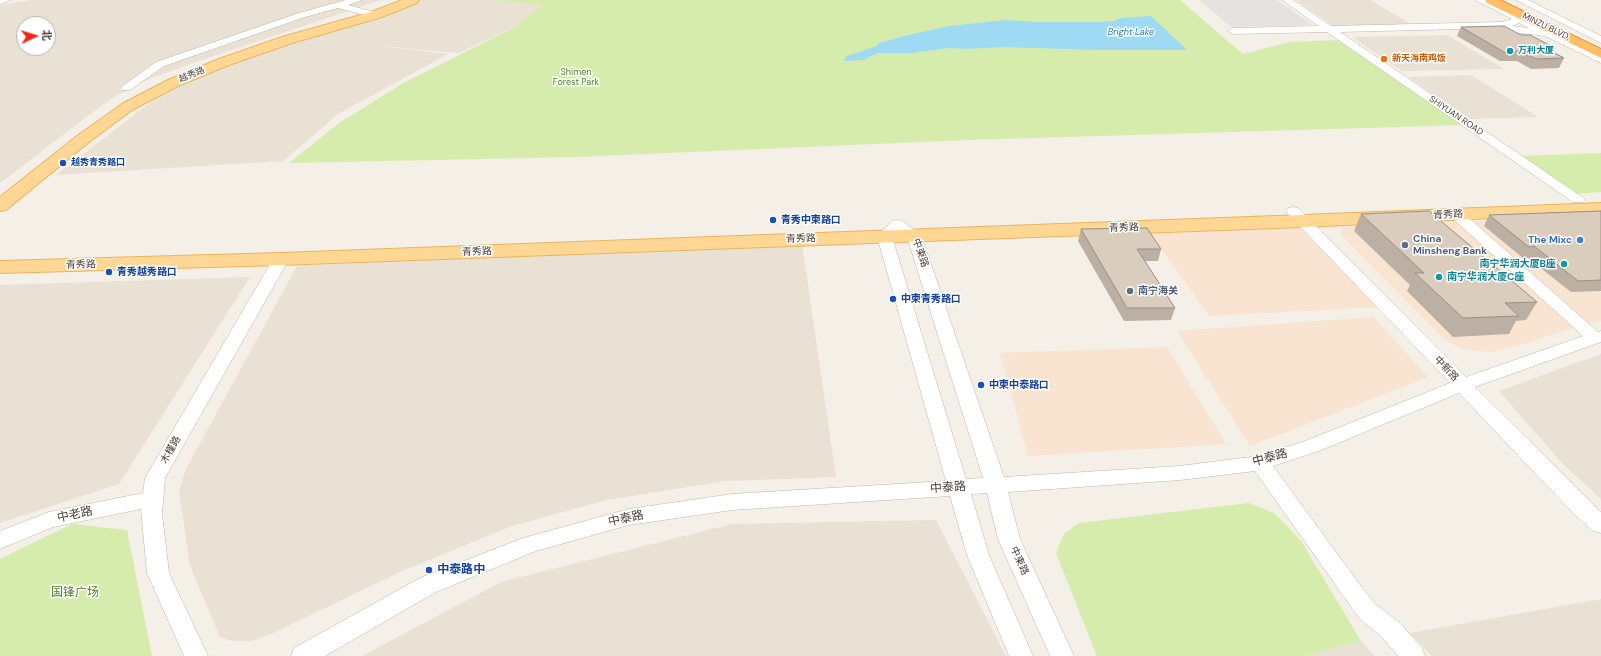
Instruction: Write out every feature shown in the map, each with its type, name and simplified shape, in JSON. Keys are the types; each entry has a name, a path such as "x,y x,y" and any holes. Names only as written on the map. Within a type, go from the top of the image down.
{"highway":[{"name":"MINZU BLVD.","path":"1491,0 1550,32 1600,55"},
{"name":"MINZU BLVD.","path":"1506,0 1600,55"},
{"path":"1513,0 1564,22"}],"main road":[{"name":"越秀路","path":"0,194 73,137 117,106 165,81 274,40 372,14 402,0"},
{"name":"越秀路","path":"0,206 127,107 173,83 224,62 287,40 413,0"},
{"name":"青秀路","path":"914,235 1298,216 1601,198"},
{"name":"青秀路","path":"0,254 890,230 1298,216 1456,214 1601,208"},
{"name":"青秀路","path":"0,267 281,259 890,230"}],"street":[{"path":"0,1 6,0"},
{"path":"126,88 160,64 302,15 357,0"},
{"name":"SHIYUAN ROAD","path":"1287,0 1578,199"},
{"path":"1480,0 1518,20 1550,32"},
{"path":"1521,0 1601,40"},
{"path":"338,6 372,14"},
{"path":"1330,30 1502,25 1518,20"},
{"path":"1233,31 1504,28 1550,32"},
{"path":"1456,214 1598,337"},
{"name":"中新路","path":"1298,216 1583,509 1601,525"},
{"path":"890,230 978,555 1021,656"},
{"name":"中柬路","path":"890,230 914,235 996,485 1009,539 1062,656"},
{"name":"木槿路","path":"196,656 158,574 151,514 155,478 281,259"},
{"name":"中泰路","path":"304,656 428,585 531,544 629,517 732,502 1180,472 1260,463 1312,446 1462,385 1598,337"},
{"path":"1260,463 1367,611 1391,630 1413,656"},
{"name":"中老路","path":"0,540 49,520 152,499"}],"shaded area":[{"path":"32,0 381,0 187,65 145,81 114,97 0,183 0,5"},
{"path":"404,0 494,0 543,5 517,26 458,53 374,45 448,54 338,114 283,161 56,175 155,99 219,68 311,38"},
{"path":"1199,0 1277,0 1313,25 1231,27"},
{"path":"1296,0 1370,0 1413,25 1335,27"},
{"path":"1447,35 1504,69 1402,71 1352,37"},
{"path":"1471,75 1538,117 1470,119 1408,77"},
{"path":"1601,216 1601,321 1575,327 1524,344 1490,352 1462,349 1444,339 1340,234 1342,227"},
{"path":"1300,228 1379,307 1209,316 1151,234"},
{"path":"802,244 836,477 725,481 607,500 512,526 402,571 269,635 251,641 232,641 220,637 190,566 179,491 186,469 297,266"},
{"path":"250,277 119,484 0,523 0,285"},
{"path":"1373,317 1428,377 1250,446 1177,331"},
{"path":"1167,347 1226,444 1028,456 1000,353"},
{"path":"1601,354 1601,499 1563,464 1499,391"},
{"path":"936,520 1006,656 362,656 501,582 732,524"},
{"path":"1601,599 1601,656 1432,656 1410,633"},
{"path":"1361,641 1375,656 1304,656"}],"green space":[{"name":"Shimen Forest Park","path":"491,0 1180,0 1243,54 1290,42 1339,40 1463,125 967,140 576,157 289,163 339,123 405,82 517,26 542,5"},
{"path":"1601,153 1601,192 1577,194 1523,156"},
{"path":"1249,503 1274,513 1301,541 1361,641 1304,656 1097,656 1056,553 1064,534 1079,523"},
{"name":"国锋广场","path":"72,524 127,530 152,656 0,656 0,559"}],"water":[{"name":"Bright Lake","path":"1151,16 1187,50 1097,50 1003,47 965,49 949,48 912,53 878,53 863,60 843,61 847,56 877,46 879,43 949,26 1006,20 1035,22 1101,22 1113,21 1120,18"}],"building":[{"path":"1504,26 1521,35 1530,35 1555,48 1545,48 1564,58 1536,59 1521,51 1504,52 1461,27"},
{"path":"1429,211 1537,302 1505,303 1519,316 1463,318 1415,273 1424,273 1361,214"},
{"path":"1601,211 1601,280 1578,281 1534,246 1529,247 1489,215"},
{"name":"南宁海关","path":"1147,228 1161,249 1137,249 1175,308 1127,308 1081,229"}],"place":[{"name":"万利大厦","path":"1510,51"},
{"name":"新天海南鸡饭","path":"1384,59"},
{"name":"越秀青秀路口","path":"63,163"},
{"name":"青秀中柬路口","path":"773,220"},
{"name":"The Mixc","path":"1580,240"},
{"name":"China Minsheng Bank","path":"1405,245"},
{"name":"南宁华润大厦B座","path":"1564,264"},
{"name":"青秀越秀路口","path":"109,272"},
{"name":"南宁华润大厦C座","path":"1439,277"},
{"name":"南宁海关","path":"1130,291"},
{"name":"中柬青秀路口","path":"893,299"},
{"name":"中柬中泰路口","path":"981,385"},
{"name":"中泰路中","path":"429,570"}]}
